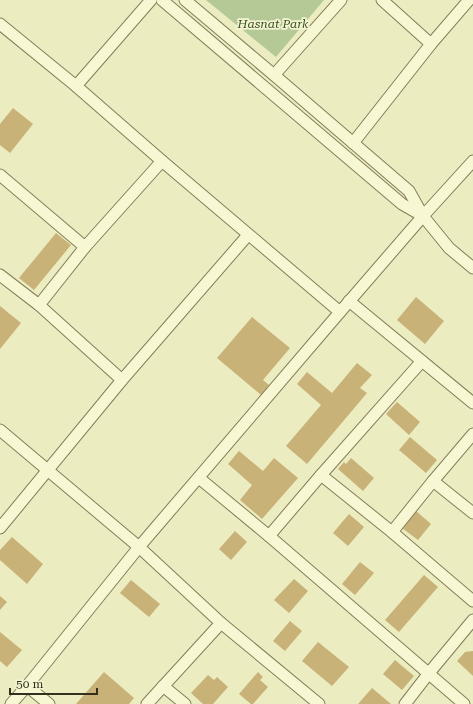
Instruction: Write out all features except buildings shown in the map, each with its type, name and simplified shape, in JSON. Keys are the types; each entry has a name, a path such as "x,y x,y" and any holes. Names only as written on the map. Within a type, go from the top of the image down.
{"street":[{"path":"76,86 151,0"},
{"path":"162,0 402,204 423,216"},
{"path":"185,0 409,191 423,216 449,248 473,268"},
{"path":"274,75 341,0"},
{"path":"382,0 431,44"},
{"path":"353,143 431,44 469,0"},
{"path":"0,24 76,86 248,235 340,312"},
{"path":"39,305 85,247 162,161"},
{"path":"11,704 139,547 349,301 423,216 473,162"},
{"path":"0,175 85,247"},
{"path":"0,528 122,380 248,235"},
{"path":"0,275 39,305 122,380"},
{"path":"349,301 473,403"},
{"path":"269,536 422,361"},
{"path":"0,430 139,547 221,623 319,704"},
{"path":"392,532 473,434"},
{"path":"321,475 392,532 473,601"},
{"path":"199,478 269,536 464,704"},
{"path":"433,481 473,513"},
{"path":"405,704 473,620"},
{"path":"147,704 221,623"},
{"path":"27,686 49,704"},
{"path":"163,686 185,704"}],"green space":[{"name":"Hasnat Park","path":"206,0 324,0 276,57"}]}
